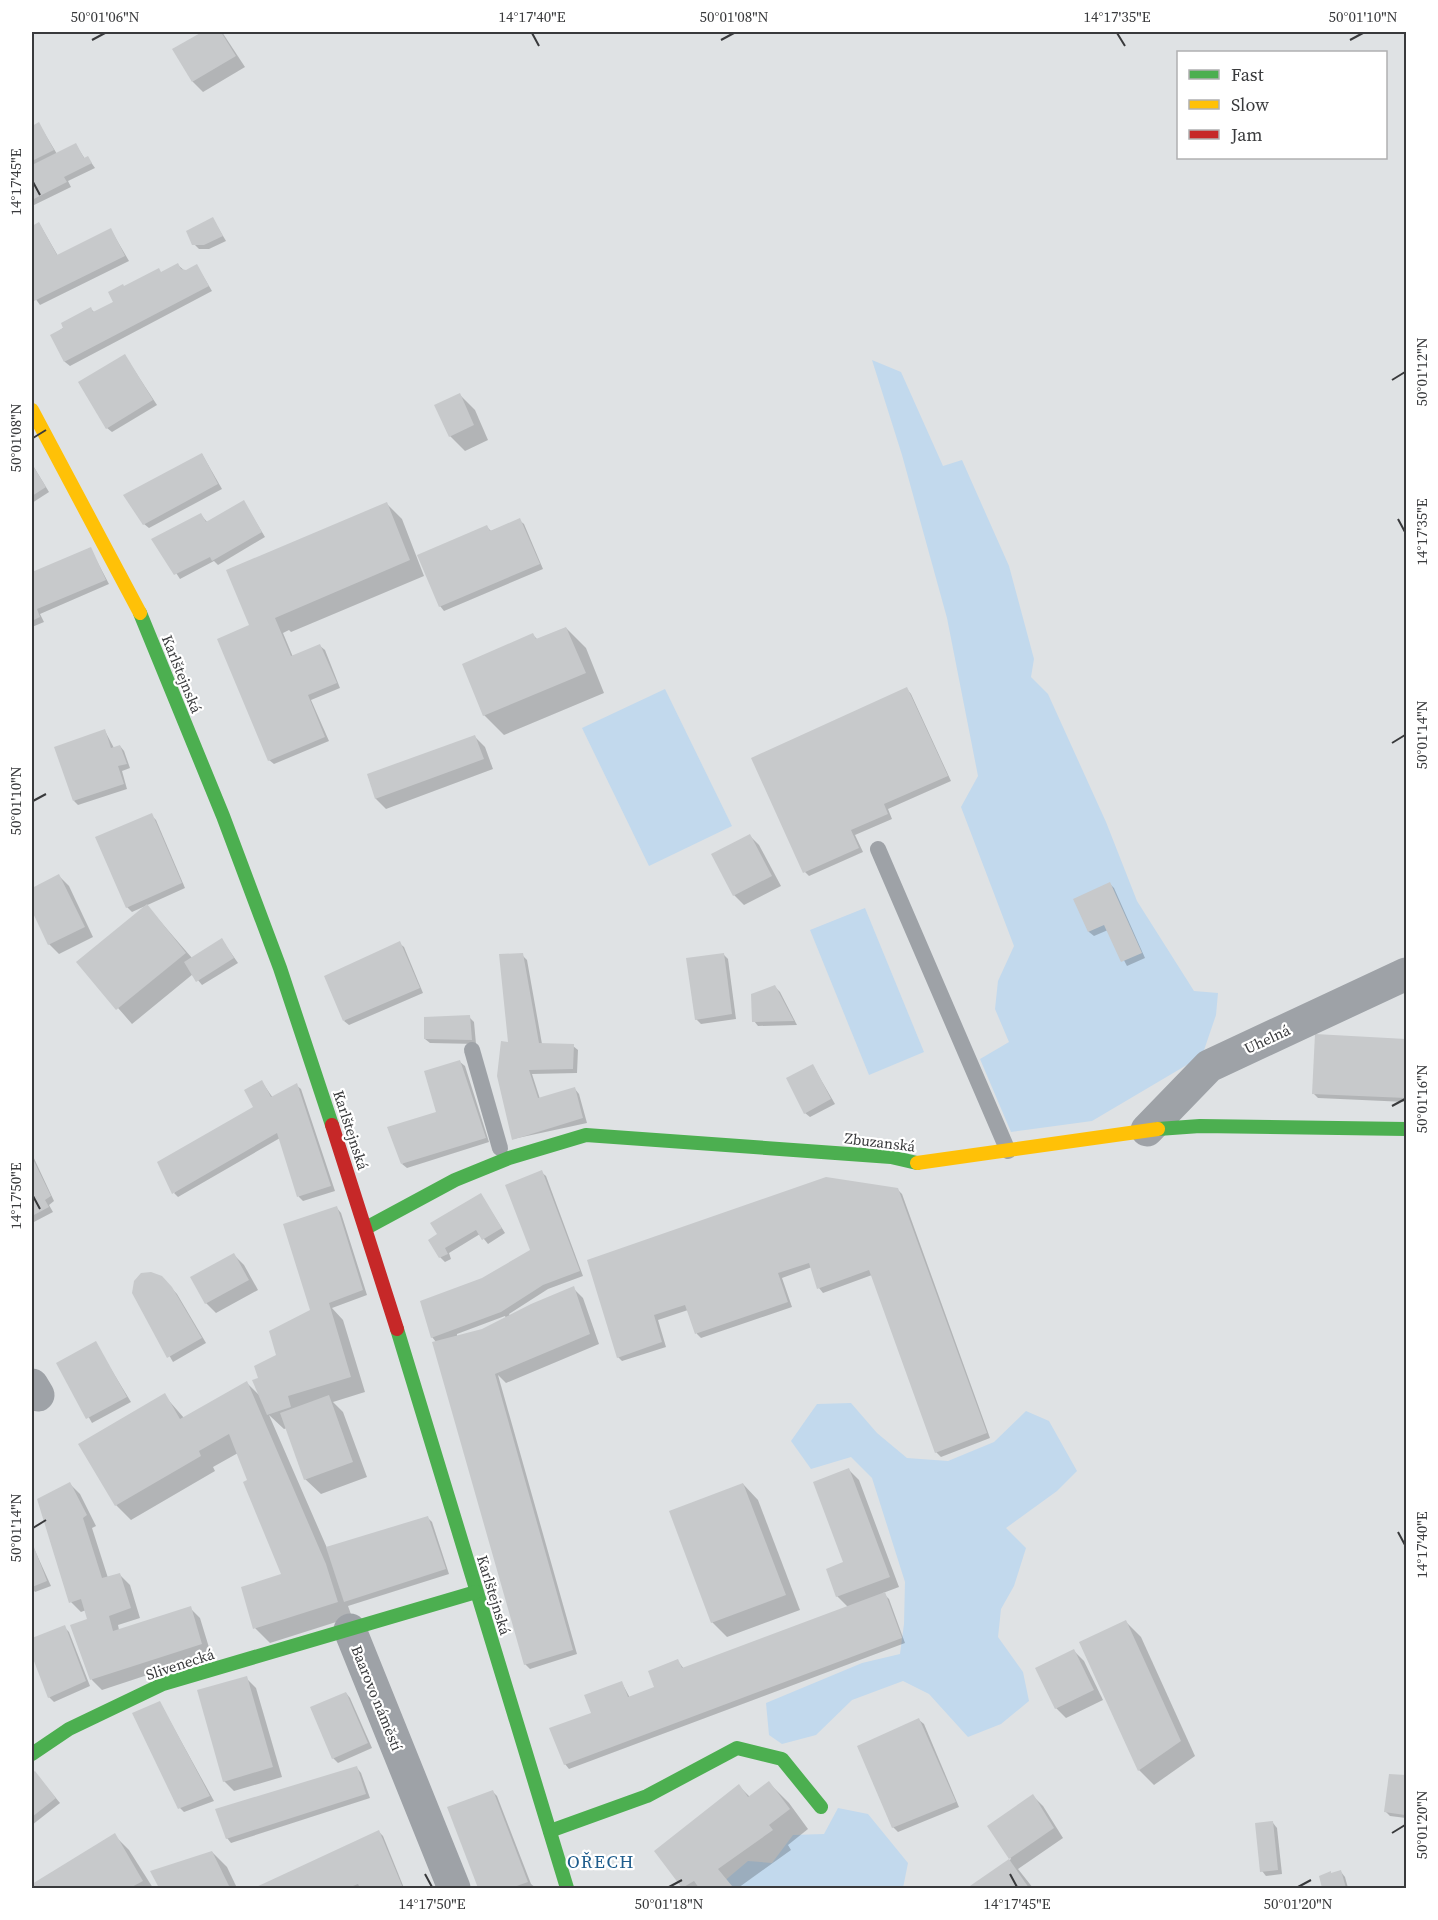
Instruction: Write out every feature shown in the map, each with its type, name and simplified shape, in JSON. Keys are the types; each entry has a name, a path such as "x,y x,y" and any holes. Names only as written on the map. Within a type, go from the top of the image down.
{"street":[{"name":"Karlštejnská","path":"32,410 135,600 223,816 280,968 366,1228 567,1888"},
{"name":"Uhelná","path":"1147,1130 1209,1066 1407,974"},
{"name":"Zbuzanská","path":"366,1228 455,1180 509,1158 586,1135 891,1157 921,1164 1147,1130 1200,1126 1407,1129"},
{"name":"Baarovo náměstí","path":"454,1888 350,1630 476,1592"},
{"name":"Slivenecká","path":"32,1754 69,1729 163,1684 350,1630"},
{"path":"550,1831 647,1796 737,1748 782,1759 821,1807"}],"lane":[{"path":"878,849 1008,1151"},
{"path":"472,1050 500,1148"}],"shaded area":[{"path":"872,360 901,372 943,466 962,460 1009,566 1034,659 1031,677 1048,694 1106,822 1137,901 1194,991 1218,993 1216,1015 1202,1056 1092,1121 1011,1132 980,1059 1009,1042 995,1009 998,981 1014,946 961,807 978,776 947,618 902,455"},
{"path":"665,689 732,826 649,866 582,728"},
{"path":"865,908 924,1052 869,1075 810,930"},
{"path":"851,1403 877,1433 907,1458 948,1461 994,1442 1026,1411 1049,1421 1077,1471 1057,1491 1006,1528 1026,1548 1014,1586 1001,1609 998,1637 1023,1672 1029,1701 1001,1724 968,1737 929,1694 903,1681 852,1700 816,1735 782,1744 769,1735 766,1703 862,1663 900,1654 904,1624 905,1582 872,1478 851,1457 811,1469 791,1441 817,1404"},
{"path":"838,1808 868,1814 908,1863 903,1888 716,1888 748,1861 772,1863 793,1835 824,1834"}],"building":[{"path":"202,32 221,32 236,56 192,82 172,49"},
{"path":"39,122 54,150 32,161 32,126"},
{"path":"76,143 84,158 88,156 92,163 64,177 67,182 32,200 32,165"},
{"path":"213,217 223,236 204,245 192,245 186,231"},
{"path":"39,222 57,255 111,228 125,256 34,301 32,226"},
{"path":"178,263 181,269 186,270 197,264 209,286 64,362 50,335 63,328 61,323 91,307 93,312 113,302 108,292 123,284 124,286 159,268 161,272"},
{"path":"125,354 153,400 106,429 78,382"},
{"path":"460,393 474,425 449,437 434,405"},
{"path":"202,453 218,484 143,525 123,495"},
{"path":"32,464 46,487 32,496"},
{"path":"244,500 262,532 212,561 210,557 174,575 151,539 201,513 206,522"},
{"path":"387,502 410,560 275,618 291,656 320,644 337,683 308,695 325,737 268,761 217,639 249,625 226,570"},
{"path":"520,518 540,564 439,607 417,555 487,525 490,531"},
{"path":"91,547 106,580 37,609 40,617 32,621 32,572"},
{"path":"566,627 586,673 483,716 462,664 533,633 536,639"},
{"path":"907,687 948,776 884,804 888,814 851,830 859,848 803,873 751,758"},
{"path":"105,729 111,748 120,745 127,764 118,766 124,784 73,801 54,747"},
{"path":"475,735 484,759 375,799 367,774"},
{"path":"152,813 182,883 126,908 95,837"},
{"path":"750,834 772,876 733,896 711,854"},
{"path":"59,874 85,927 48,945 32,911 32,888"},
{"path":"1110,882 1142,953 1121,962 1104,925 1088,932 1073,899"},
{"path":"147,904 186,953 116,1010 76,962"},
{"path":"222,938 234,958 196,982 184,962"},
{"path":"400,941 420,988 343,1021 324,976"},
{"path":"523,953 539,1043 574,1044 573,1069 529,1070 538,1098 575,1087 583,1118 512,1140 497,1076 501,1041 508,1042 499,954"},
{"path":"724,953 732,1014 695,1020 686,958"},
{"path":"775,985 794,1021 752,1022 751,994"},
{"path":"470,1015 472,1040 424,1039 424,1017"},
{"path":"1315,1034 1406,1039 1406,1098 1312,1094"},
{"path":"460,1060 486,1138 401,1164 387,1127 436,1112 424,1071"},
{"path":"813,1064 831,1099 804,1114 786,1078"},
{"path":"262,1080 271,1097 297,1083 331,1186 297,1197 277,1133 172,1194 157,1162 253,1107 244,1090"},
{"path":"32,1157 51,1196 45,1200 49,1207 32,1216"},
{"path":"542,1170 580,1271 543,1285 501,1312 431,1338 420,1301 482,1278 530,1250 505,1185"},
{"path":"826,1177 898,1188 987,1433 935,1453 869,1270 817,1289 809,1263 778,1273 788,1302 695,1334 685,1305 654,1315 662,1342 617,1358 587,1260"},
{"path":"481,1193 502,1228 482,1240 476,1230 445,1248 448,1254 439,1258 428,1240 437,1234 430,1223"},
{"path":"337,1206 363,1290 329,1303 351,1377 288,1396 291,1407 267,1415 252,1380 258,1378 254,1366 276,1355 269,1331 310,1310 283,1224"},
{"path":"234,1253 249,1280 205,1304 190,1277"},
{"path":"151,1272 162,1276 172,1287 202,1338 167,1358 132,1293 134,1281 141,1273"},
{"path":"574,1286 590,1334 495,1374 573,1650 524,1665 432,1342 482,1329 531,1304"},
{"path":"96,1341 127,1397 86,1419 56,1363"},
{"path":"247,1381 326,1564 338,1602 253,1629 241,1587 281,1574 243,1482 247,1480 229,1434 199,1451 201,1456 115,1506 78,1444 165,1393 180,1419"},
{"path":"329,1395 353,1462 304,1480 280,1413"},
{"path":"849,1468 890,1577 836,1597 826,1569 843,1562 813,1482"},
{"path":"70,1482 87,1515 83,1518 102,1578 120,1573 131,1608 109,1616 113,1631 191,1606 202,1644 90,1680 70,1625 87,1619 81,1599 69,1603 37,1499"},
{"path":"743,1483 786,1595 711,1623 669,1511"},
{"path":"428,1516 446,1569 344,1602 326,1547"},
{"path":"32,1542 47,1581 32,1587"},
{"path":"885,1592 902,1638 564,1765 549,1728 591,1713 584,1695 622,1681 628,1697 654,1687 648,1671 678,1659 682,1668"},
{"path":"1126,1620 1181,1741 1138,1771 1079,1642"},
{"path":"65,1625 86,1681 48,1698 32,1656 32,1638"},
{"path":"1074,1649 1094,1690 1055,1709 1035,1668"},
{"path":"247,1676 273,1767 223,1782 197,1690"},
{"path":"346,1692 368,1743 332,1759 310,1707"},
{"path":"160,1701 210,1796 178,1809 132,1713"},
{"path":"919,1718 956,1802 892,1828 857,1746"},
{"path":"357,1766 366,1794 226,1839 215,1809"},
{"path":"35,1771 56,1798 32,1817 32,1773"},
{"path":"1389,1774 1406,1775 1405,1815 1384,1812"},
{"path":"769,1781 790,1809 769,1825 773,1830 718,1869 732,1886 699,1888 694,1881 682,1888 654,1851 739,1784 748,1797"},
{"path":"493,1790 528,1882 511,1888 478,1888 447,1807"},
{"path":"1033,1794 1054,1828 1009,1859 987,1826"},
{"path":"1273,1821 1278,1870 1260,1872 1255,1823"},
{"path":"379,1830 403,1888 360,1888 358,1884 348,1888 254,1888"},
{"path":"115,1833 143,1881 130,1888 32,1888 32,1884"},
{"path":"212,1851 230,1888 159,1888 150,1871"},
{"path":"1009,1859 1029,1888 967,1888"},
{"path":"1341,1870 1346,1888 1322,1888 1319,1876"}],"traffic: fast":[{"path":"140,613 223,816 280,968 332,1125"},
{"path":"1158,1129 1200,1126 1406,1129"},
{"path":"366,1228 455,1180 509,1158 586,1135 891,1157 917,1163"},
{"path":"397,1329 567,1888"},
{"path":"32,1754 69,1729 163,1684 476,1592"},
{"path":"550,1831 647,1796 737,1748 782,1759 821,1807"}],"traffic: slow":[{"path":"32,410 140,613"},
{"path":"917,1163 1158,1129"}],"traffic: jam":[{"path":"332,1125 397,1329"}],"district":[{"name":"OŘECH","path":"601,1861"}]}
